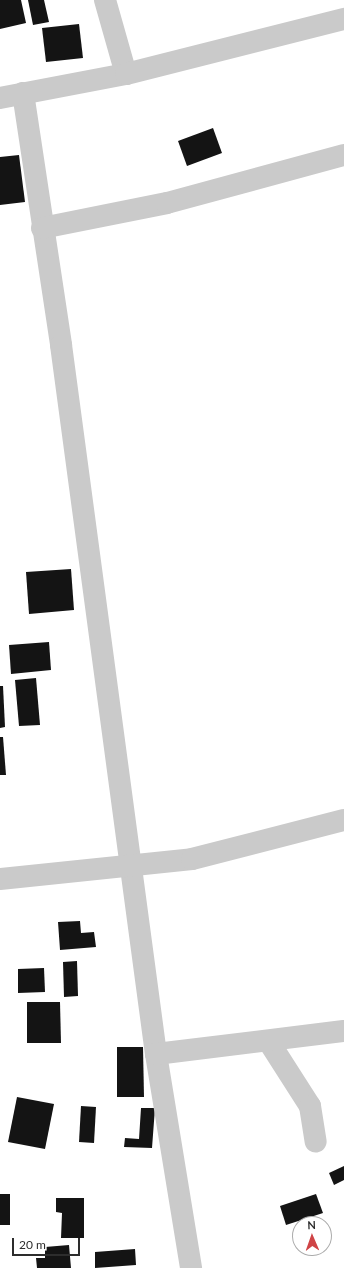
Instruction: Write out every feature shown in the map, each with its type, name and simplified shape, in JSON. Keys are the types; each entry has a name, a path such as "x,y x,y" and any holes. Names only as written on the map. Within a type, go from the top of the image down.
{"street":[{"path":"105,0 126,74"},
{"path":"0,98 126,74 344,19"},
{"path":"23,93 156,1054 191,1268"},
{"path":"42,228 166,203 344,155"},
{"path":"0,880 192,859 344,820"},
{"path":"156,1054 269,1042 344,1031"},
{"path":"269,1042 310,1106 316,1142"}],"building":[{"path":"0,0 21,0 26,23 0,29"},
{"path":"28,0 44,0 49,22 33,25"},
{"path":"79,24 83,58 46,62 42,28"},
{"path":"213,128 222,153 187,166 178,141"},
{"path":"19,155 25,202 0,205 0,157"},
{"path":"71,569 74,610 29,614 26,572"},
{"path":"49,642 51,670 11,674 9,645"},
{"path":"36,678 40,725 19,726 15,680"},
{"path":"0,686 3,686 5,727 0,728"},
{"path":"0,737 3,737 6,775 0,775"},
{"path":"80,921 81,933 94,932 96,947 60,950 58,922"},
{"path":"77,961 78,996 64,997 63,962"},
{"path":"44,968 45,992 18,993 18,969"},
{"path":"27,1002 60,1002 61,1043 27,1043"},
{"path":"117,1047 143,1047 144,1097 117,1097"},
{"path":"17,1097 54,1104 45,1149 8,1142"},
{"path":"81,1106 96,1107 94,1143 79,1142"},
{"path":"141,1108 155,1108 152,1148 124,1147 125,1138 139,1139"},
{"path":"344,1166 344,1180 334,1185 329,1173"},
{"path":"0,1194 10,1194 10,1225 0,1225"},
{"path":"316,1194 323,1213 314,1216 292,1216 292,1223 286,1225 280,1206"},
{"path":"56,1198 84,1198 84,1238 61,1238 62,1213 56,1212"},
{"path":"69,1245 71,1268 37,1268 36,1258 45,1258 45,1247"},
{"path":"135,1249 136,1265 95,1268 95,1252"}]}
